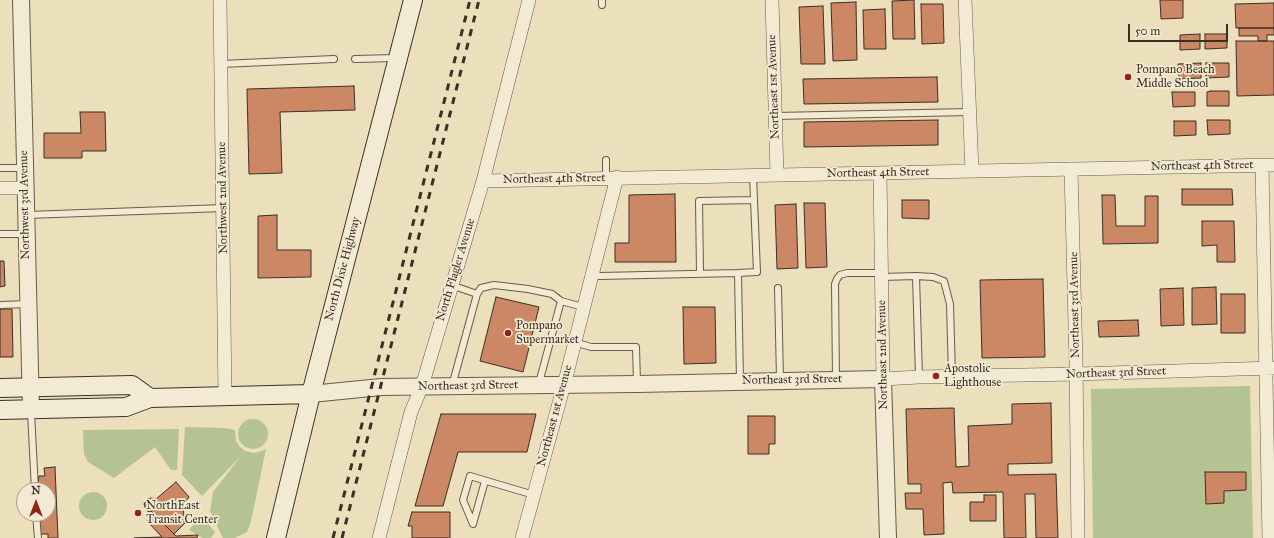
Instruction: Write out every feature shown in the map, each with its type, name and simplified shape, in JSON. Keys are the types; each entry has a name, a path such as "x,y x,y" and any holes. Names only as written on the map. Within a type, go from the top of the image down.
{"main road":[{"name":"North Dixie Highway","path":"276,538 310,394 413,0"},
{"path":"0,388 132,385 150,398"},
{"path":"0,410 126,407 150,398 310,394"}],"street":[{"name":"Northwest 3rd Avenue","path":"21,0 25,215 31,409"},
{"name":"Northwest 2nd Avenue","path":"220,0 224,208 225,397"},
{"name":"North Flagler Avenue","path":"379,538 411,412 422,386 483,180 528,0"},
{"name":"Northeast 1st Avenue","path":"772,0 777,175"},
{"path":"965,0 972,171"},
{"name":"Northeast 4th Street","path":"483,180 1268,165"},
{"path":"1268,165 1271,505 1269,538"},
{"name":"Northeast 3rd Avenue","path":"1071,169 1078,538"},
{"name":"Northeast 2nd Avenue","path":"880,173 883,379 888,538"},
{"name":"Northeast 1st Avenue","path":"522,538 564,385 592,274 611,178"},
{"path":"0,188 25,188"},
{"name":"Northeast 3rd Street","path":"310,394 371,387 883,379 1270,368"}],"lane":[{"path":"354,59 398,58"},
{"path":"221,64 334,59"},
{"path":"775,116 970,112"},
{"path":"606,160 611,178"},
{"path":"0,168 24,168"},
{"path":"592,274 600,276 756,272 752,175"},
{"path":"700,274 699,201 754,200"},
{"path":"25,215 224,208"},
{"path":"0,234 26,234"},
{"path":"738,273 740,381"},
{"path":"836,379 835,284 840,276 847,273 933,277 944,281 950,304 952,376"},
{"path":"916,276 919,377"},
{"path":"452,285 477,294"},
{"path":"452,386 477,294 481,288 494,285 528,289 552,294 561,301 583,308"},
{"path":"778,288 780,380"},
{"path":"538,385 561,301"},
{"path":"0,305 28,304"},
{"path":"574,342 591,347 636,347 637,384"},
{"path":"31,409 35,482"},
{"path":"485,481 473,524 463,500 470,476 534,495"},
{"path":"37,522 38,538"}],"green space":[{"path":"1250,386 1253,538 1093,538 1091,389"},
{"path":"253,419 264,423 268,434 264,445 253,449 242,445 238,434 242,423"},
{"path":"185,427 225,428 235,430 236,441 245,451 254,453 266,449 251,521 247,532 234,538 223,538 210,511 213,492 241,456 202,496 182,475"},
{"path":"179,429 177,470 171,470 155,447 114,478 88,462 84,454 83,430"},
{"path":"93,492 103,496 107,506 103,516 93,520 83,516 79,506 83,496"},
{"path":"204,519 215,532 211,538 203,538 189,530 196,522"}],"building":[{"path":"914,0 915,39 893,39 892,1"},
{"path":"1160,0 1183,0 1183,18 1161,19"},
{"path":"856,2 857,60 833,61 831,3"},
{"path":"1274,3 1274,28 1236,28 1235,4"},
{"path":"921,4 943,4 944,43 922,44"},
{"path":"823,6 825,64 801,64 799,7"},
{"path":"885,9 886,49 864,49 863,10"},
{"path":"1239,28 1274,28 1274,35 1267,35 1267,41 1258,41 1258,36 1239,36"},
{"path":"1200,34 1200,49 1180,50 1180,35"},
{"path":"1205,34 1227,34 1227,48 1205,49"},
{"path":"1236,41 1274,41 1274,95 1237,96"},
{"path":"1201,63 1201,78 1179,79 1178,64"},
{"path":"1206,63 1229,63 1229,77 1206,78"},
{"path":"937,77 938,102 804,104 803,79"},
{"path":"354,86 355,110 280,112 282,173 249,174 247,89"},
{"path":"1229,91 1229,106 1207,106 1207,92"},
{"path":"1172,92 1195,92 1195,106 1173,107"},
{"path":"80,112 105,112 106,151 82,151 82,158 44,158 44,133 81,133"},
{"path":"938,120 938,145 804,147 804,122"},
{"path":"1207,120 1230,120 1230,134 1208,135"},
{"path":"1174,121 1196,121 1196,135 1174,136"},
{"path":"1182,189 1232,189 1233,205 1182,205"},
{"path":"675,194 676,262 615,262 615,243 629,243 629,195"},
{"path":"1102,195 1115,195 1116,226 1145,226 1145,196 1158,196 1158,243 1103,244"},
{"path":"902,200 929,200 929,219 902,218"},
{"path":"804,203 825,203 827,267 806,268"},
{"path":"796,204 798,268 777,269 775,205"},
{"path":"277,215 277,250 311,250 311,277 258,278 258,216"},
{"path":"1202,221 1234,221 1235,262 1217,262 1217,245 1202,246"},
{"path":"0,261 4,261 5,286 0,287"},
{"path":"1043,279 1045,357 982,358 980,280"},
{"path":"1216,287 1217,324 1192,325 1192,288"},
{"path":"1183,288 1184,325 1161,326 1160,289"},
{"path":"1221,294 1245,294 1245,333 1221,333"},
{"path":"496,297 539,307 523,372 480,361"},
{"path":"683,307 715,307 716,363 684,364"},
{"path":"0,309 12,309 13,357 0,357"},
{"path":"1138,320 1139,336 1099,337 1098,321"},
{"path":"1051,403 1052,463 1008,464 1008,475 1056,474 1058,538 1036,538 1035,494 1025,494 1026,538 1004,538 1003,492 953,493 952,482 943,483 944,534 924,535 923,509 906,509 905,493 921,493 921,484 908,484 906,409 954,408 956,467 969,466 968,426 1012,424 1012,404"},
{"path":"441,414 536,414 527,452 458,452 443,506 415,506"},
{"path":"748,416 775,416 775,444 769,444 769,454 748,454"},
{"path":"55,467 56,482 38,482 39,476 45,476 44,468"},
{"path":"1205,472 1246,472 1246,490 1224,491 1224,503 1206,504"},
{"path":"176,482 189,497 183,507 184,516 187,521 174,534 151,511 149,512 146,510 144,504 147,499 156,499"},
{"path":"56,491 58,538 48,538 48,534 40,534 39,522 56,522"},
{"path":"984,495 996,495 996,521 970,521 970,502 984,502"},
{"path":"412,512 450,512 450,538 412,538 412,526 408,526"},
{"path":"155,515 176,536 198,535 197,538 134,538 162,537 147,521"}],"railway":[{"path":"333,538 470,0"},
{"path":"342,538 479,0"}],"place":[{"name":"Pompano Beach Middle School","path":"1128,77"},
{"name":"Pompano Supermarket","path":"508,333"},
{"name":"Apostolic Lighthouse","path":"936,376"},
{"name":"NorthEast Transit Center","path":"138,513"}]}
